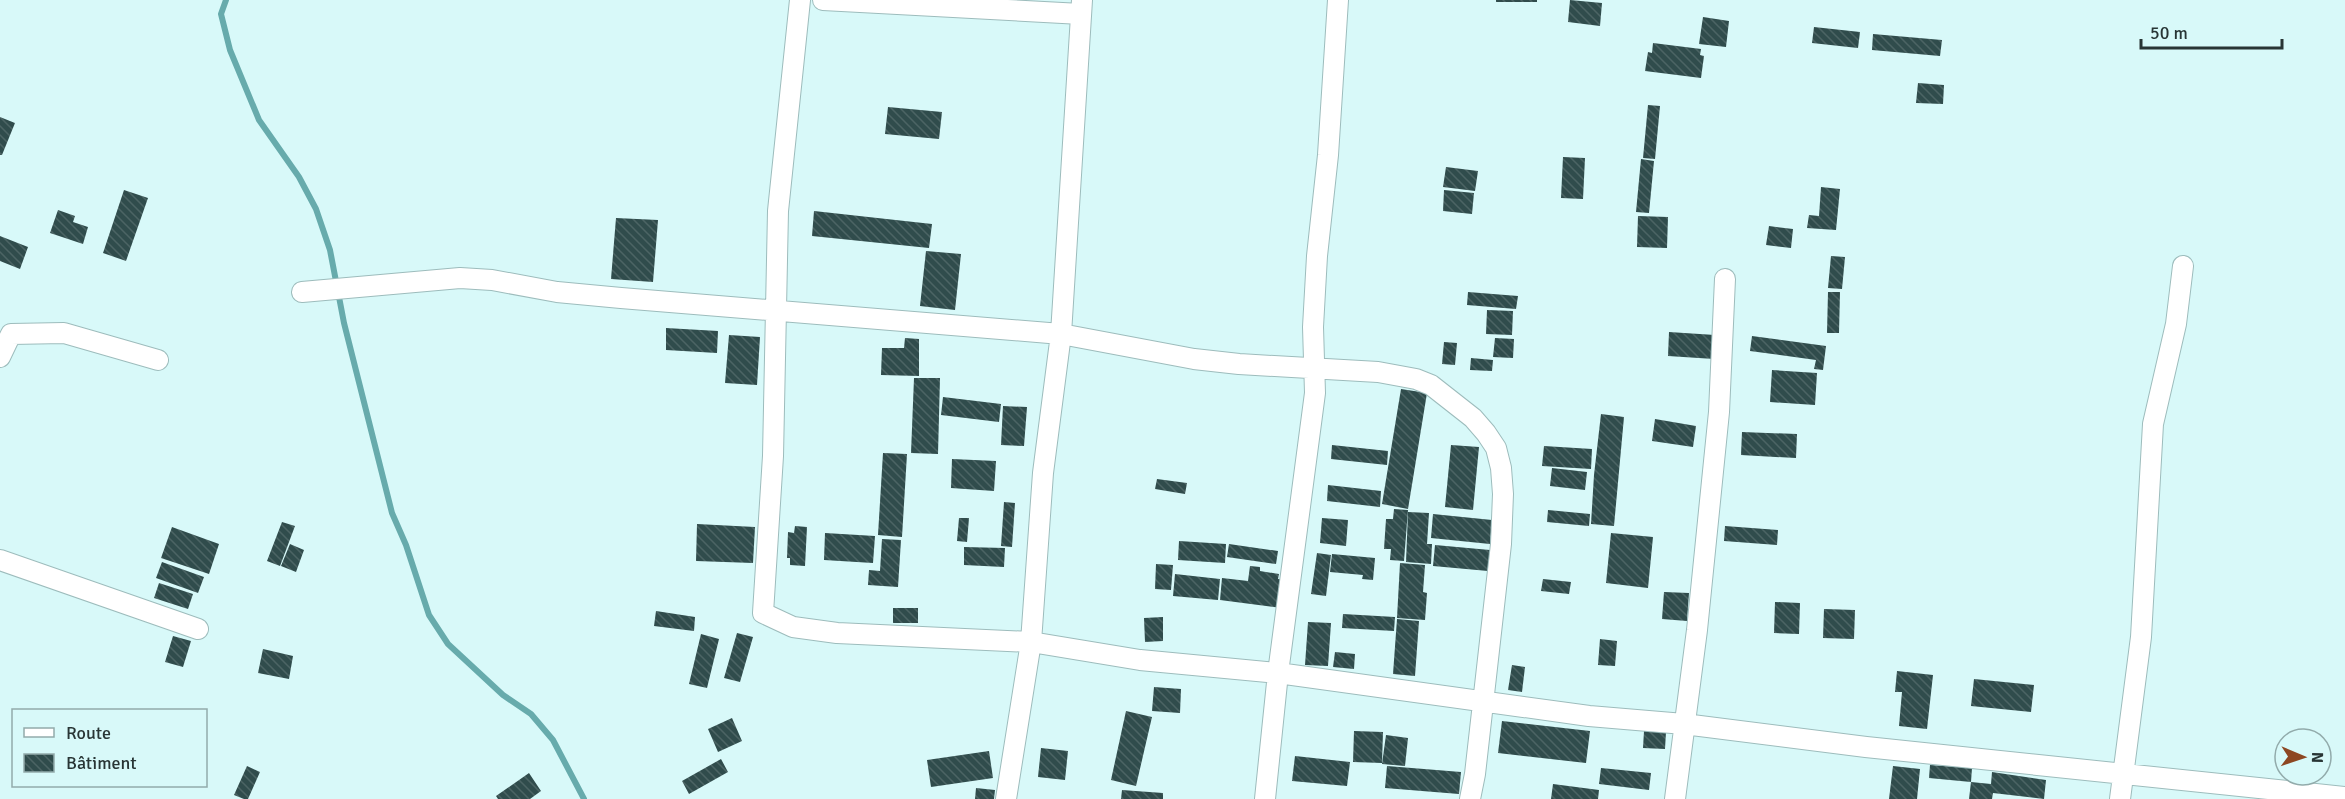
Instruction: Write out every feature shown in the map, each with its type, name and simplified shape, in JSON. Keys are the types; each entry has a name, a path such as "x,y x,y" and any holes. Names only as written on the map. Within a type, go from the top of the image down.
{"street":[{"path":"800,0 778,211 773,456 763,613 793,627 837,633 1031,642 1140,660 1278,673 1589,716 1684,724 1866,747 2122,773 2309,796 2345,797"},
{"path":"823,0 1082,7 1061,334 1043,473 1031,642 1006,799"},
{"path":"1265,799 1278,673 1315,393 1313,327 1317,256 1328,155 1338,0"},
{"path":"2120,799 2141,637 2153,424 2176,324 2183,266"},
{"path":"302,292 460,278 492,280 557,292 775,312 1061,334 1239,364 1378,372 1416,379 1431,385 1473,418 1496,448 1501,468 1503,494 1501,543 1470,799"},
{"path":"1675,799 1719,412 1725,279"},
{"path":"0,357 10,334 64,333 158,360"},
{"path":"0,560 198,629"}],"building":[{"path":"1496,0 1537,0 1537,2 1496,2"},
{"path":"1570,0 1602,3 1600,26 1568,22"},
{"path":"1703,17 1729,21 1726,47 1699,44"},
{"path":"1814,27 1860,32 1858,48 1812,43"},
{"path":"1873,34 1942,40 1940,56 1872,50"},
{"path":"1653,43 1701,49 1700,55 1704,56 1701,78 1645,71 1648,52 1652,53"},
{"path":"1918,83 1944,85 1943,104 1916,103"},
{"path":"1648,105 1660,106 1655,159 1643,158"},
{"path":"888,107 942,112 939,139 885,134"},
{"path":"0,117 15,123 2,155 0,155"},
{"path":"1563,157 1585,158 1583,199 1561,198"},
{"path":"1641,159 1654,161 1649,213 1636,212"},
{"path":"1446,167 1478,171 1475,191 1443,187"},
{"path":"1821,187 1840,189 1836,230 1807,228 1809,215 1819,216"},
{"path":"124,190 148,198 126,261 103,253"},
{"path":"1444,190 1474,193 1472,214 1443,211"},
{"path":"58,210 75,216 73,222 88,227 83,244 50,233"},
{"path":"814,211 932,224 929,248 812,236"},
{"path":"1638,216 1668,217 1667,248 1637,247"},
{"path":"616,218 658,220 653,282 611,279"},
{"path":"1769,226 1793,229 1791,248 1766,245"},
{"path":"0,236 28,247 20,269 0,261"},
{"path":"926,251 961,254 955,310 920,306"},
{"path":"1831,256 1845,257 1842,289 1828,288"},
{"path":"1468,292 1518,296 1516,309 1467,305"},
{"path":"1828,292 1840,292 1839,333 1827,333"},
{"path":"1487,310 1513,311 1512,335 1486,334"},
{"path":"666,328 718,331 717,353 666,350"},
{"path":"1669,332 1715,335 1714,359 1668,356"},
{"path":"729,335 760,337 757,385 725,383"},
{"path":"1752,336 1826,346 1823,370 1814,369 1816,360 1750,351"},
{"path":"905,338 919,339 919,376 881,375 882,348 904,348"},
{"path":"1495,338 1514,339 1513,358 1493,357"},
{"path":"1444,342 1457,343 1455,365 1442,364"},
{"path":"1471,358 1493,360 1492,371 1470,370"},
{"path":"1772,370 1817,373 1815,405 1770,402"},
{"path":"914,378 940,378 938,454 911,453"},
{"path":"1401,389 1427,393 1408,509 1382,504"},
{"path":"943,397 1001,404 999,422 941,415"},
{"path":"1003,406 1027,407 1024,446 1001,445"},
{"path":"1601,414 1624,417 1614,526 1591,524"},
{"path":"1655,419 1696,426 1693,447 1652,441"},
{"path":"1742,432 1797,434 1796,458 1741,455"},
{"path":"1332,445 1388,451 1387,465 1331,459"},
{"path":"1451,445 1479,447 1473,510 1445,507"},
{"path":"1544,446 1592,449 1591,469 1542,466"},
{"path":"883,453 907,454 902,537 878,535"},
{"path":"952,459 996,461 994,491 951,488"},
{"path":"1552,468 1587,472 1585,490 1550,486"},
{"path":"1157,479 1187,483 1185,494 1155,489"},
{"path":"1328,485 1381,491 1380,507 1327,501"},
{"path":"1004,502 1015,503 1012,547 1001,546"},
{"path":"1394,509 1408,510 1404,561 1390,560 1391,549 1384,549 1386,519 1393,519"},
{"path":"1548,510 1590,514 1589,526 1547,522"},
{"path":"1408,512 1429,513 1427,544 1432,544 1431,564 1406,562"},
{"path":"1433,514 1492,520 1490,544 1431,538"},
{"path":"959,518 969,518 967,542 957,541"},
{"path":"1322,518 1348,520 1346,546 1320,543"},
{"path":"282,522 295,526 280,566 267,561"},
{"path":"697,524 755,527 753,563 696,561"},
{"path":"795,526 807,527 805,566 790,565 790,558 787,558 788,532 794,533"},
{"path":"1725,526 1778,530 1777,545 1724,541"},
{"path":"172,527 219,544 209,574 161,558"},
{"path":"825,533 875,536 873,563 824,560"},
{"path":"1611,533 1653,537 1648,588 1606,583"},
{"path":"882,539 901,540 898,587 868,585 869,570 880,571"},
{"path":"1179,541 1226,544 1225,563 1178,560"},
{"path":"290,544 304,550 296,572 281,566"},
{"path":"1229,544 1278,551 1276,564 1227,557"},
{"path":"1435,545 1490,550 1488,571 1433,566"},
{"path":"964,547 1005,548 1004,567 964,565"},
{"path":"1317,553 1331,555 1326,596 1311,594"},
{"path":"1332,554 1375,558 1373,580 1362,579 1363,575 1330,572"},
{"path":"162,562 204,577 198,593 156,578"},
{"path":"1400,563 1425,565 1423,592 1427,593 1425,620 1397,618"},
{"path":"1156,564 1173,565 1171,590 1155,589"},
{"path":"1250,566 1260,567 1260,571 1279,574 1278,579 1286,580 1282,608 1220,600 1222,578 1248,581"},
{"path":"1175,574 1220,579 1218,600 1173,596"},
{"path":"1543,579 1571,582 1569,594 1541,591"},
{"path":"159,583 193,594 188,609 154,598"},
{"path":"1664,592 1689,593 1687,621 1662,619"},
{"path":"1775,602 1800,603 1799,634 1774,633"},
{"path":"893,608 918,608 918,623 893,623"},
{"path":"1824,609 1855,610 1854,639 1823,638"},
{"path":"656,611 695,617 694,631 654,626"},
{"path":"1343,614 1395,617 1394,631 1342,628"},
{"path":"1163,617 1163,641 1145,642 1144,618"},
{"path":"1397,619 1419,621 1415,676 1393,674"},
{"path":"1308,622 1331,623 1328,666 1305,665"},
{"path":"737,633 753,637 740,682 724,678"},
{"path":"701,634 719,639 707,688 689,684"},
{"path":"173,636 191,641 183,667 165,662"},
{"path":"1600,639 1617,641 1615,666 1598,665"},
{"path":"263,649 293,656 289,679 258,673"},
{"path":"1335,652 1355,654 1354,669 1333,667"},
{"path":"1512,665 1525,667 1522,692 1508,690"},
{"path":"1897,671 1933,675 1927,729 1899,726 1902,692 1895,692"},
{"path":"1974,679 2034,685 2031,712 1971,706"},
{"path":"1154,687 1181,689 1180,713 1152,711"},
{"path":"1126,711 1152,717 1136,786 1111,780"},
{"path":"732,718 742,741 718,752 708,729"},
{"path":"1502,721 1590,731 1586,763 1498,753"},
{"path":"1354,731 1383,732 1382,763 1353,762"},
{"path":"1644,731 1666,732 1665,749 1643,748"},
{"path":"1386,735 1408,738 1405,766 1382,764"},
{"path":"1041,748 1068,751 1065,780 1038,777"},
{"path":"989,751 993,778 931,787 927,760"},
{"path":"1295,756 1350,762 1347,786 1292,781"},
{"path":"721,759 728,772 689,794 682,781"},
{"path":"1930,765 1972,768 1971,782 1929,778"},
{"path":"247,766 260,772 248,799 244,799 234,795"},
{"path":"1387,766 1461,772 1459,794 1385,788"},
{"path":"1893,766 1920,769 1917,799 1889,799"},
{"path":"1601,768 1651,773 1649,790 1599,784"},
{"path":"1992,772 2046,780 2044,799 1993,793 1992,799 1969,799 1971,782 1991,784"},
{"path":"529,773 541,791 530,799 498,799 496,796"},
{"path":"1553,784 1599,790 1598,799 1551,799"},
{"path":"976,788 995,790 994,799 975,799"},
{"path":"1122,790 1163,793 1163,799 1121,799"}],"waterway":[{"path":"226,0 221,14 230,50 259,120 299,177 316,209 330,250 344,323 392,513 406,545 429,615 448,644 503,695 531,714 553,740 584,799"}]}
